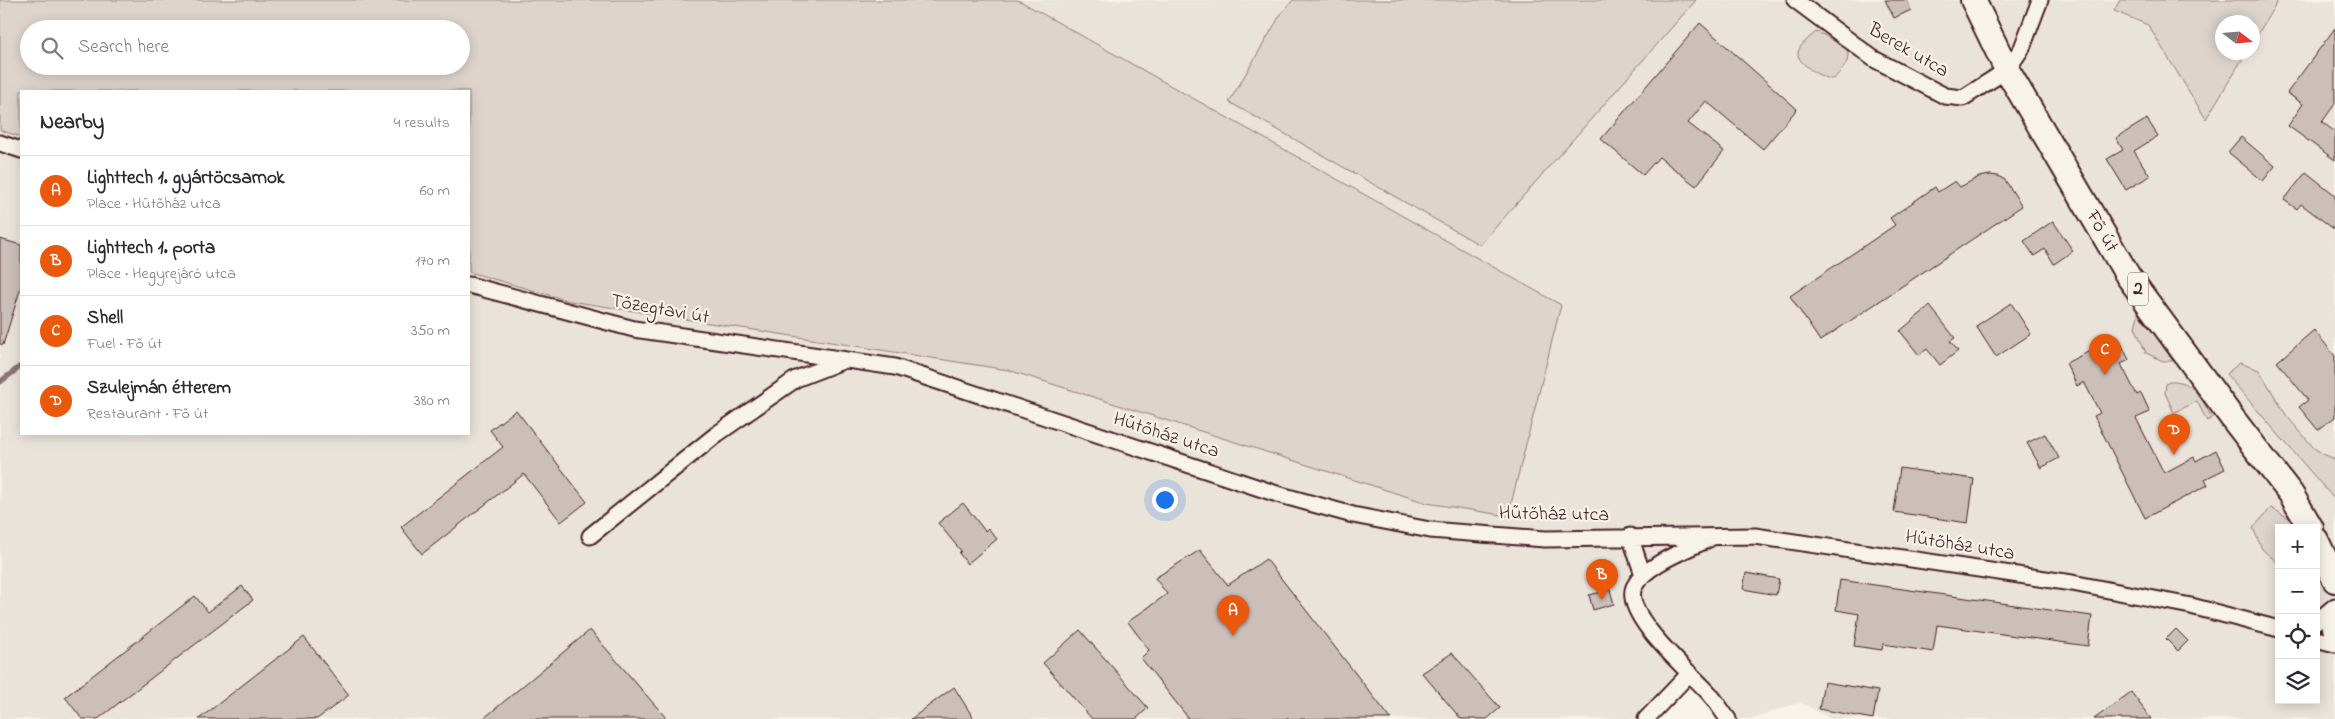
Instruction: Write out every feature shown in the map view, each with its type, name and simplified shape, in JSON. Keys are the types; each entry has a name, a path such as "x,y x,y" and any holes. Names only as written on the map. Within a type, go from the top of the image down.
{"main road":[{"name":"Fő út","path":"1974,0 2007,70 2128,276 2233,419 2291,494 2308,524"},
{"name":"Fő út","path":"2320,535 2335,546"},
{"name":"Fő út","path":"2320,548 2335,580"},
{"path":"2335,613 2335,628"}],"street":[{"name":"Berek utca","path":"1795,0 1874,60 1945,96 1964,98 2007,70"},
{"path":"2007,70 2022,48 2040,0"},
{"path":"0,143 20,150"},
{"name":"Tőzegtavi út","path":"470,285 634,329 846,360"},
{"path":"590,536 717,434 796,379 846,360"},
{"name":"Hűtőház utca","path":"846,360 895,367 1277,494 1353,515 1430,530 1545,538 1755,536 2072,583 2191,606 2275,628"},
{"path":"1630,536 1643,576"},
{"path":"1715,536 1655,566 1643,576 1634,589 1634,603 1638,616 1656,638 1709,693 1728,719"},
{"path":"2320,619 2335,606"},
{"path":"2320,640 2335,644"},
{"path":"1646,719 1690,673"}],"shaded area":[{"path":"0,0 1018,0 1561,305 1508,516 1427,503 1008,370 570,301 470,272 470,90 20,90 20,137 0,130"},
{"path":"1018,0 2120,0 2114,11 2148,25 2206,119 2242,60 2260,60 2260,30 2278,0 2335,0 2335,719 1831,719 1800,702 1752,719 1738,719 1720,695 1679,683 1641,719 0,719 0,130 20,137 20,435 470,435 470,272 570,301 1008,370 1427,503 1508,516 1561,305"},
{"path":"1293,0 1696,0 1480,245 1229,102 1281,14"},
{"path":"2120,0 2278,0 2260,30 2260,15 2215,15 2215,60 2242,60 2206,119 2148,25 2114,11"},
{"path":"1816,32 1847,49 1847,62 1834,79 1824,77 1812,70 1799,57 1800,47"},
{"path":"2139,311 2173,361 2163,361 2146,353 2135,327"},
{"path":"2240,363 2259,370 2286,415 2314,448 2335,459 2335,500 2226,374"},
{"path":"2170,381 2191,387 2212,418 2207,421 2197,401 2174,413 2165,393 2166,384"},
{"path":"2271,508 2298,524 2275,524 2275,560 2262,549 2253,528"}],"building":[{"path":"1885,0 1907,0 1911,10 1894,18"},
{"path":"1700,23 1797,109 1763,149 1706,101 1688,123 1724,151 1696,186 1659,157 1643,175 1601,139"},
{"path":"2335,28 2335,104 2322,122 2335,132 2335,160 2288,126 2303,104 2287,93"},
{"path":"2147,119 2158,136 2134,151 2150,176 2126,190 2107,159 2123,150 2116,138"},
{"path":"2241,137 2275,166 2263,181 2228,152"},
{"path":"2306,172 2335,195 2335,230 2301,204 2297,209 2284,200"},
{"path":"1998,176 2005,180 2022,206 1820,341 1790,296 1895,225 1890,218 1935,187 1938,192 1955,181 1960,187 1979,177"},
{"path":"2053,221 2073,251 2054,264 2045,249 2034,256 2024,241"},
{"path":"0,239 20,245 20,290 3,345 0,344"},
{"path":"2011,303 2031,334 1996,357 1976,326"},
{"path":"1930,306 1955,338 1950,341 1958,351 1940,365 1927,349 1919,355 1900,331"},
{"path":"2314,330 2335,356 2335,417 2318,430 2299,407 2308,400 2277,362"},
{"path":"2118,337 2129,360 2121,364 2137,395 2141,393 2150,412 2136,418 2164,473 2194,457 2196,461 2216,450 2225,469 2205,479 2208,485 2145,518 2094,416 2100,413 2084,382 2077,386 2066,363"},
{"path":"516,410 587,502 561,522 524,474 422,554 401,527 503,447 490,430"},
{"path":"2045,434 2059,458 2041,468 2027,443"},
{"path":"1900,468 1974,479 1968,523 1894,512"},
{"path":"963,503 985,531 988,528 997,539 967,564 959,553 961,551 938,523"},
{"path":"1200,550 1228,585 1266,559 1391,719 1189,719 1141,658 1149,650 1128,622 1167,594 1155,578"},
{"path":"1746,573 1779,579 1776,595 1743,589"},
{"path":"1840,580 2092,616 2088,646 1937,625 1933,652 1883,644 1882,650 1854,646 1859,614 1836,610"},
{"path":"242,586 253,600 98,719 82,719 65,697 195,596 208,612"},
{"path":"1610,590 1614,604 1593,610 1589,595"},
{"path":"2176,629 2188,641 2178,651 2166,639"},
{"path":"590,630 667,719 483,719"},
{"path":"1080,630 1148,708 1136,719 1092,719 1043,663"},
{"path":"304,637 349,695 317,719 199,719"},
{"path":"1452,653 1500,708 1487,719 1461,719 1422,673"},
{"path":"1824,682 1878,691 1873,719 1819,709"},
{"path":"954,687 974,719 911,719"},
{"path":"2131,692 2151,719 2094,719"}],"waterway":[{"path":"0,382 20,367"}],"place":[{"name":"Shell","path":"2105,375"},
{"name":"Szulejmán étterem","path":"2174,455"},
{"name":"Lighttech 1. porta","path":"1602,600"},
{"name":"Lighttech 1. gyártöcsarnok","path":"1233,636"}]}
